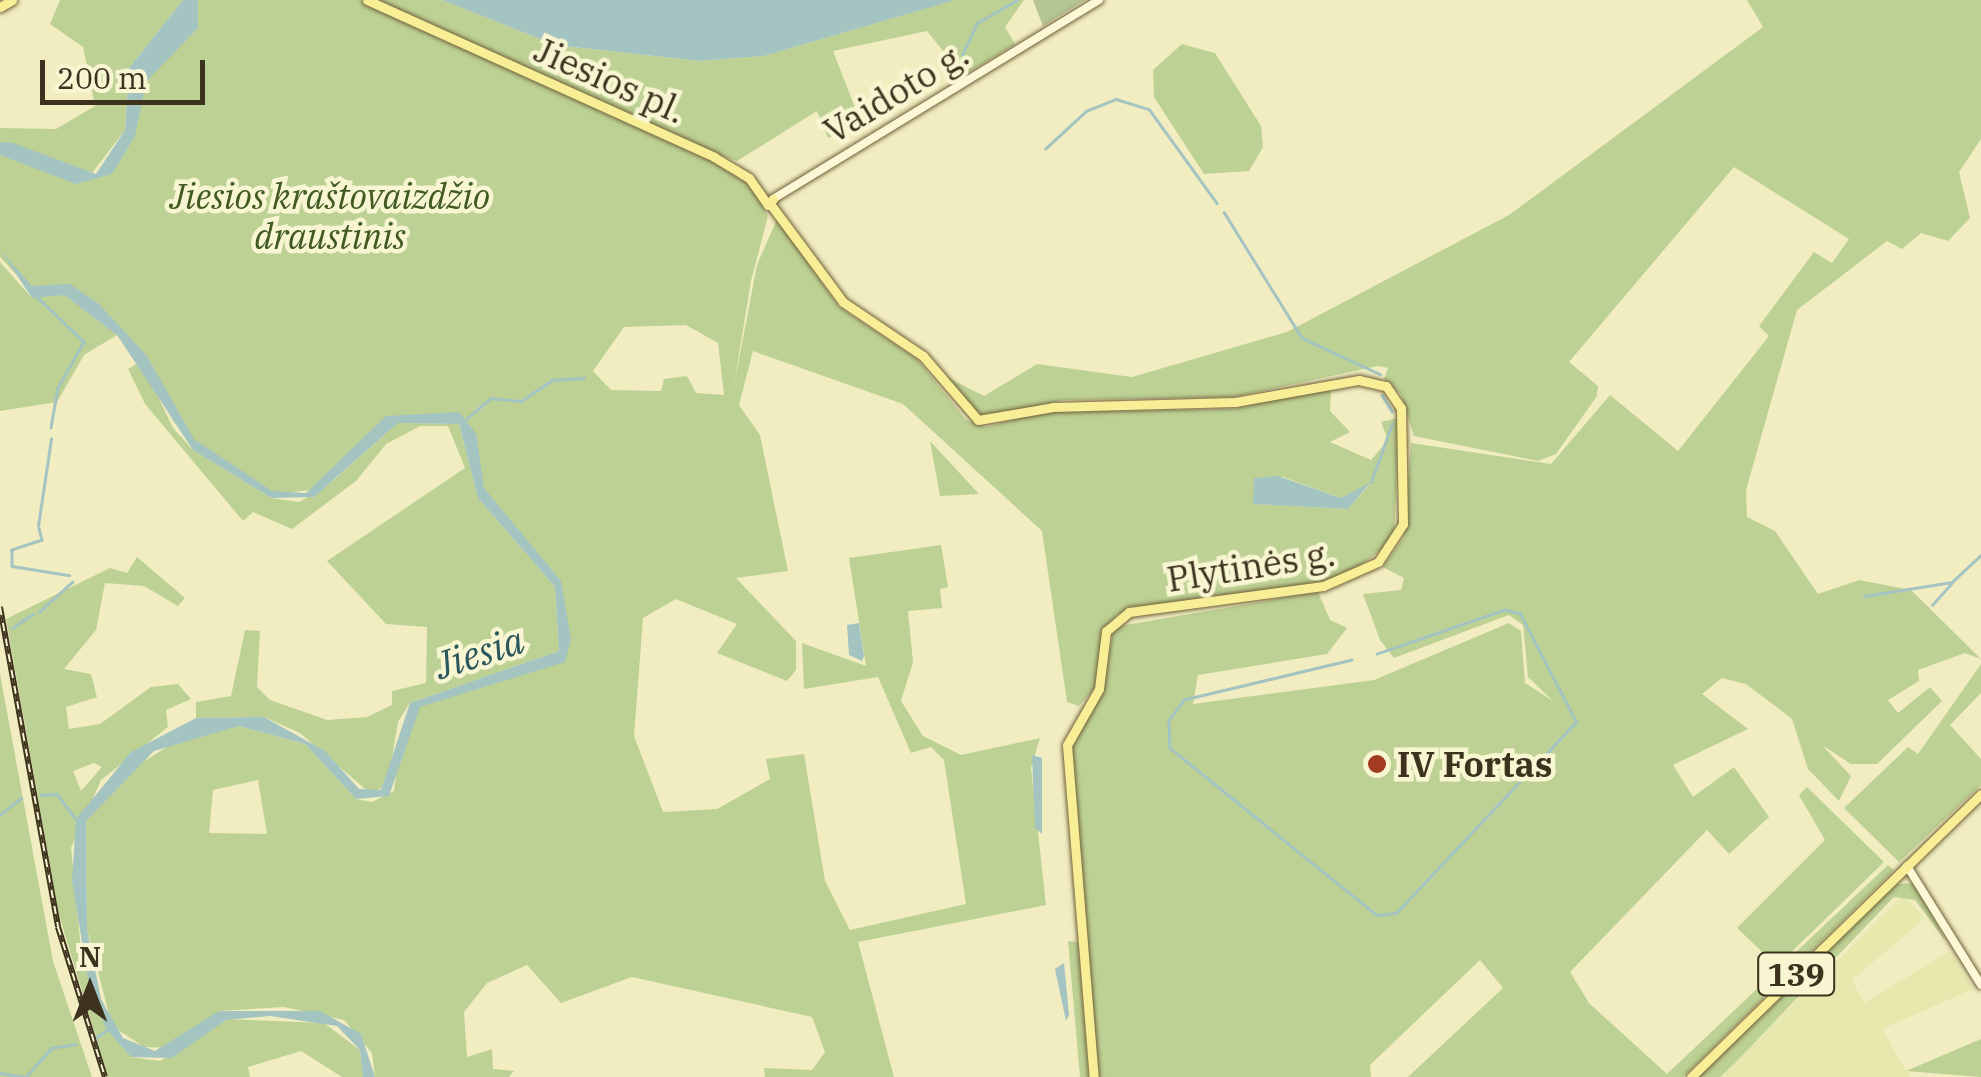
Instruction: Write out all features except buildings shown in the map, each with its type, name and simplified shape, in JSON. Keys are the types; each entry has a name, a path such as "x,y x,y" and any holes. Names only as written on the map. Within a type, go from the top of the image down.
{"main road":[{"path":"0,7 12,0"},
{"name":"Jiesios pl.","path":"367,0 714,158 770,201"},
{"name":"Vaidoto g.","path":"770,201 1099,0"},
{"name":"Plytinės g.","path":"770,201 843,302 923,356 978,420 1053,407 1235,402 1359,380 1386,386 1402,408 1403,524 1364,573 1130,612 1106,631 1099,689 1068,745 1094,1077"},
{"name":"139","path":"1691,1077 1981,794"},
{"path":"1907,866 1981,985"}],"green space":[{"path":"60,0 183,0 129,68 125,130 89,177 0,142 0,128 56,129 95,106 83,47 50,24"},
{"name":"Jiesios kraštovaizdžio draustinis","path":"191,0 442,0 555,45 699,61 764,56 954,0 1024,0 1005,27 1015,44 963,76 927,31 833,51 861,123 828,138 817,111 737,161 699,147 750,186 768,216 751,281 734,385 757,265 777,219 839,307 917,359 966,420 986,427 1041,412 1233,409 1331,387 1330,411 1350,432 1330,442 1371,460 1388,440 1381,422 1399,418 1394,540 1342,579 1117,614 1103,631 1095,688 1079,706 1067,702 1042,531 903,404 753,351 739,405 760,435 788,571 736,578 796,641 796,670 787,681 717,653 737,624 676,599 643,618 634,736 663,812 717,809 770,779 766,759 804,754 825,881 850,930 966,904 944,760 931,747 911,753 878,677 804,689 802,643 866,666 849,558 941,545 948,587 940,589 942,608 908,611 913,662 901,701 923,736 961,755 1040,738 1031,768 1046,905 858,942 894,1077 765,1077 764,1068 812,1070 825,1052 812,1017 632,977 561,1003 527,965 487,983 464,1012 467,1057 492,1049 493,1069 514,1071 509,1077 375,1077 372,1053 344,1020 284,1007 219,1011 169,1048 144,1047 112,1026 87,929 86,821 123,775 176,741 239,726 305,744 356,799 372,802 394,791 402,727 415,705 555,663 567,645 555,579 480,495 469,428 445,414 409,416 384,426 327,486 398,423 459,424 478,498 555,587 559,651 410,703 398,722 387,786 370,793 300,733 264,717 196,718 196,702 231,696 245,630 260,631 257,687 270,700 327,720 367,717 392,705 392,691 426,683 427,627 386,624 327,561 465,468 448,426 420,426 386,444 356,481 292,529 253,512 243,521 145,404 128,369 141,361 173,428 193,450 271,498 299,502 324,488 273,495 202,452 173,421 143,359 85,299 34,294 0,257 0,147 77,181 103,176 136,123 144,66 189,19","holes":["686,325 718,343 724,395 696,393 687,376 664,379 661,391 611,390 593,371 624,327","1283,477 1341,498 1370,484 1348,509 1254,504 1254,478","258,780 267,834 209,833 213,790"]},
{"path":"1033,0 1085,0 1043,26"},
{"path":"1747,0 1981,0 1981,139 1959,172 1970,218 1948,241 1921,233 1902,249 1887,241 1797,310 1746,490 1747,517 1775,531 1818,594 1859,580 1911,590 1981,659 1965,653 1918,670 1919,681 1888,700 1898,713 1930,687 1942,701 1877,764 1851,764 1822,745 1851,776 1839,801 1808,769 1792,719 1746,684 1722,678 1702,694 1748,729 1673,765 1693,797 1734,767 1769,817 1729,854 1707,830 1570,972 1589,1003 1667,1074 1888,865 1894,870 1683,1077 1408,1077 1503,988 1480,960 1370,1065 1371,1077 1098,1077 1072,748 1104,686 1114,627 1318,592 1330,620 1347,628 1327,654 1198,675 1193,704 1374,680 1509,623 1521,631 1525,683 1553,701 1528,677 1523,625 1509,615 1394,658 1380,640 1363,594 1401,590 1404,578 1383,567 1404,537 1411,443 1551,464 1610,395 1678,451 1769,336 1759,326 1814,252 1832,263 1849,239 1734,167 1569,362 1598,386 1597,396 1556,454 1538,461 1414,436 1401,394 1384,379 1388,368 1378,366 1234,397 1062,400 1002,415 977,416 945,376 984,396 1037,364 1132,377 1287,332 1509,215 1763,27"},
{"path":"1182,44 1215,53 1261,126 1263,147 1249,171 1204,174 1154,97 1153,70"},
{"path":"0,262 32,298 63,294 117,335 84,355 57,402 0,411"},
{"path":"930,441 979,494 940,496"},
{"path":"137,557 185,598 178,606 144,586 105,583 96,630 64,669 91,674 97,697 66,707 69,729 100,724 151,687 178,684 191,699 166,710 168,727 101,780 71,848 81,949 107,1030 131,1057 160,1061 226,1019 324,1023 360,1050 363,1077 342,1077 301,1051 248,1067 250,1077 108,1077 59,915 6,619 110,568 127,573","holes":["94,763 102,767 81,791 73,771"]},
{"path":"1981,664 1981,693 1950,725 1981,759 1981,785 1899,862 1844,808 1908,747 1918,754"},
{"path":"0,674 53,961 92,1077 0,1077"},
{"path":"1807,787 1884,862 1777,966 1737,928 1825,840 1799,795"},
{"path":"1915,883 1947,943 1915,900 1894,897 1720,1077 1699,1077 1896,884"},
{"path":"1903,895 1925,918 1852,980 1864,1003 1950,951 1973,989 1882,1029 1910,1077 1720,1077"},
{"path":"1068,941 1078,942 1089,1077 1080,1077"},
{"path":"1981,1039 1981,1077 1906,1071"}],"water":[{"path":"183,0 198,0 198,28 146,82 135,136 112,174 76,184 0,155 0,142 13,143 96,174 125,130 129,68"},
{"path":"442,0 955,0 764,56 699,61 555,45"},
{"path":"0,250 32,286 70,284 99,304 147,356 194,439 272,491 306,493 386,416 459,412 476,433 484,488 561,581 571,640 565,662 420,707 389,796 356,799 305,744 239,726 154,751 86,821 87,929 101,999 123,1038 155,1051 219,1011 320,1011 361,1034 375,1077 363,1077 360,1050 337,1026 270,1016 226,1020 172,1058 131,1057 107,1030 89,986 72,880 76,819 131,752 196,718 264,717 325,751 359,789 381,790 410,703 559,651 555,587 478,498 459,424 398,423 314,497 271,498 193,450 117,335 64,295 32,298"},
{"path":"1278,476 1341,498 1371,482 1348,509 1253,504 1254,478"},
{"path":"859,623 862,661 849,655 847,625"},
{"path":"1032,755 1042,758 1042,834 1035,828"},
{"path":"1064,963 1069,1015 1066,1021 1055,969"}],"waterway":[{"path":"962,55 977,23 1017,0"},
{"path":"1045,149 1086,111 1116,99 1149,109 1217,203"},
{"path":"1224,212 1302,338 1380,374"},
{"path":"35,295 84,342 58,388 51,427"},
{"path":"466,419 491,398 521,401 552,380 584,378"},
{"path":"1382,395 1392,411"},
{"path":"1371,482 1392,424"},
{"path":"38,526 51,439"},
{"path":"39,528 42,540 12,550 12,566 69,575"},
{"path":"1864,596 1952,582 1981,555"},
{"path":"39,612 72,582"},
{"path":"1932,605 1951,584"},
{"path":"1352,660 1184,700 1169,721 1170,748 1377,915 1396,913 1576,722 1520,614 1505,610 1377,654"},
{"path":"12,628 33,614"},
{"path":"41,795 57,794 76,819"},
{"path":"0,815 21,798"},
{"path":"97,1037 108,1029"},
{"path":"0,1073 26,1077 51,1048 76,1044"}],"railway":[{"path":"0,607 58,927 105,1077"}],"place":[{"name":"IV Fortas","path":"1377,764"}],"water label":[{"name":"Jiesia","path":"479,652"}]}
